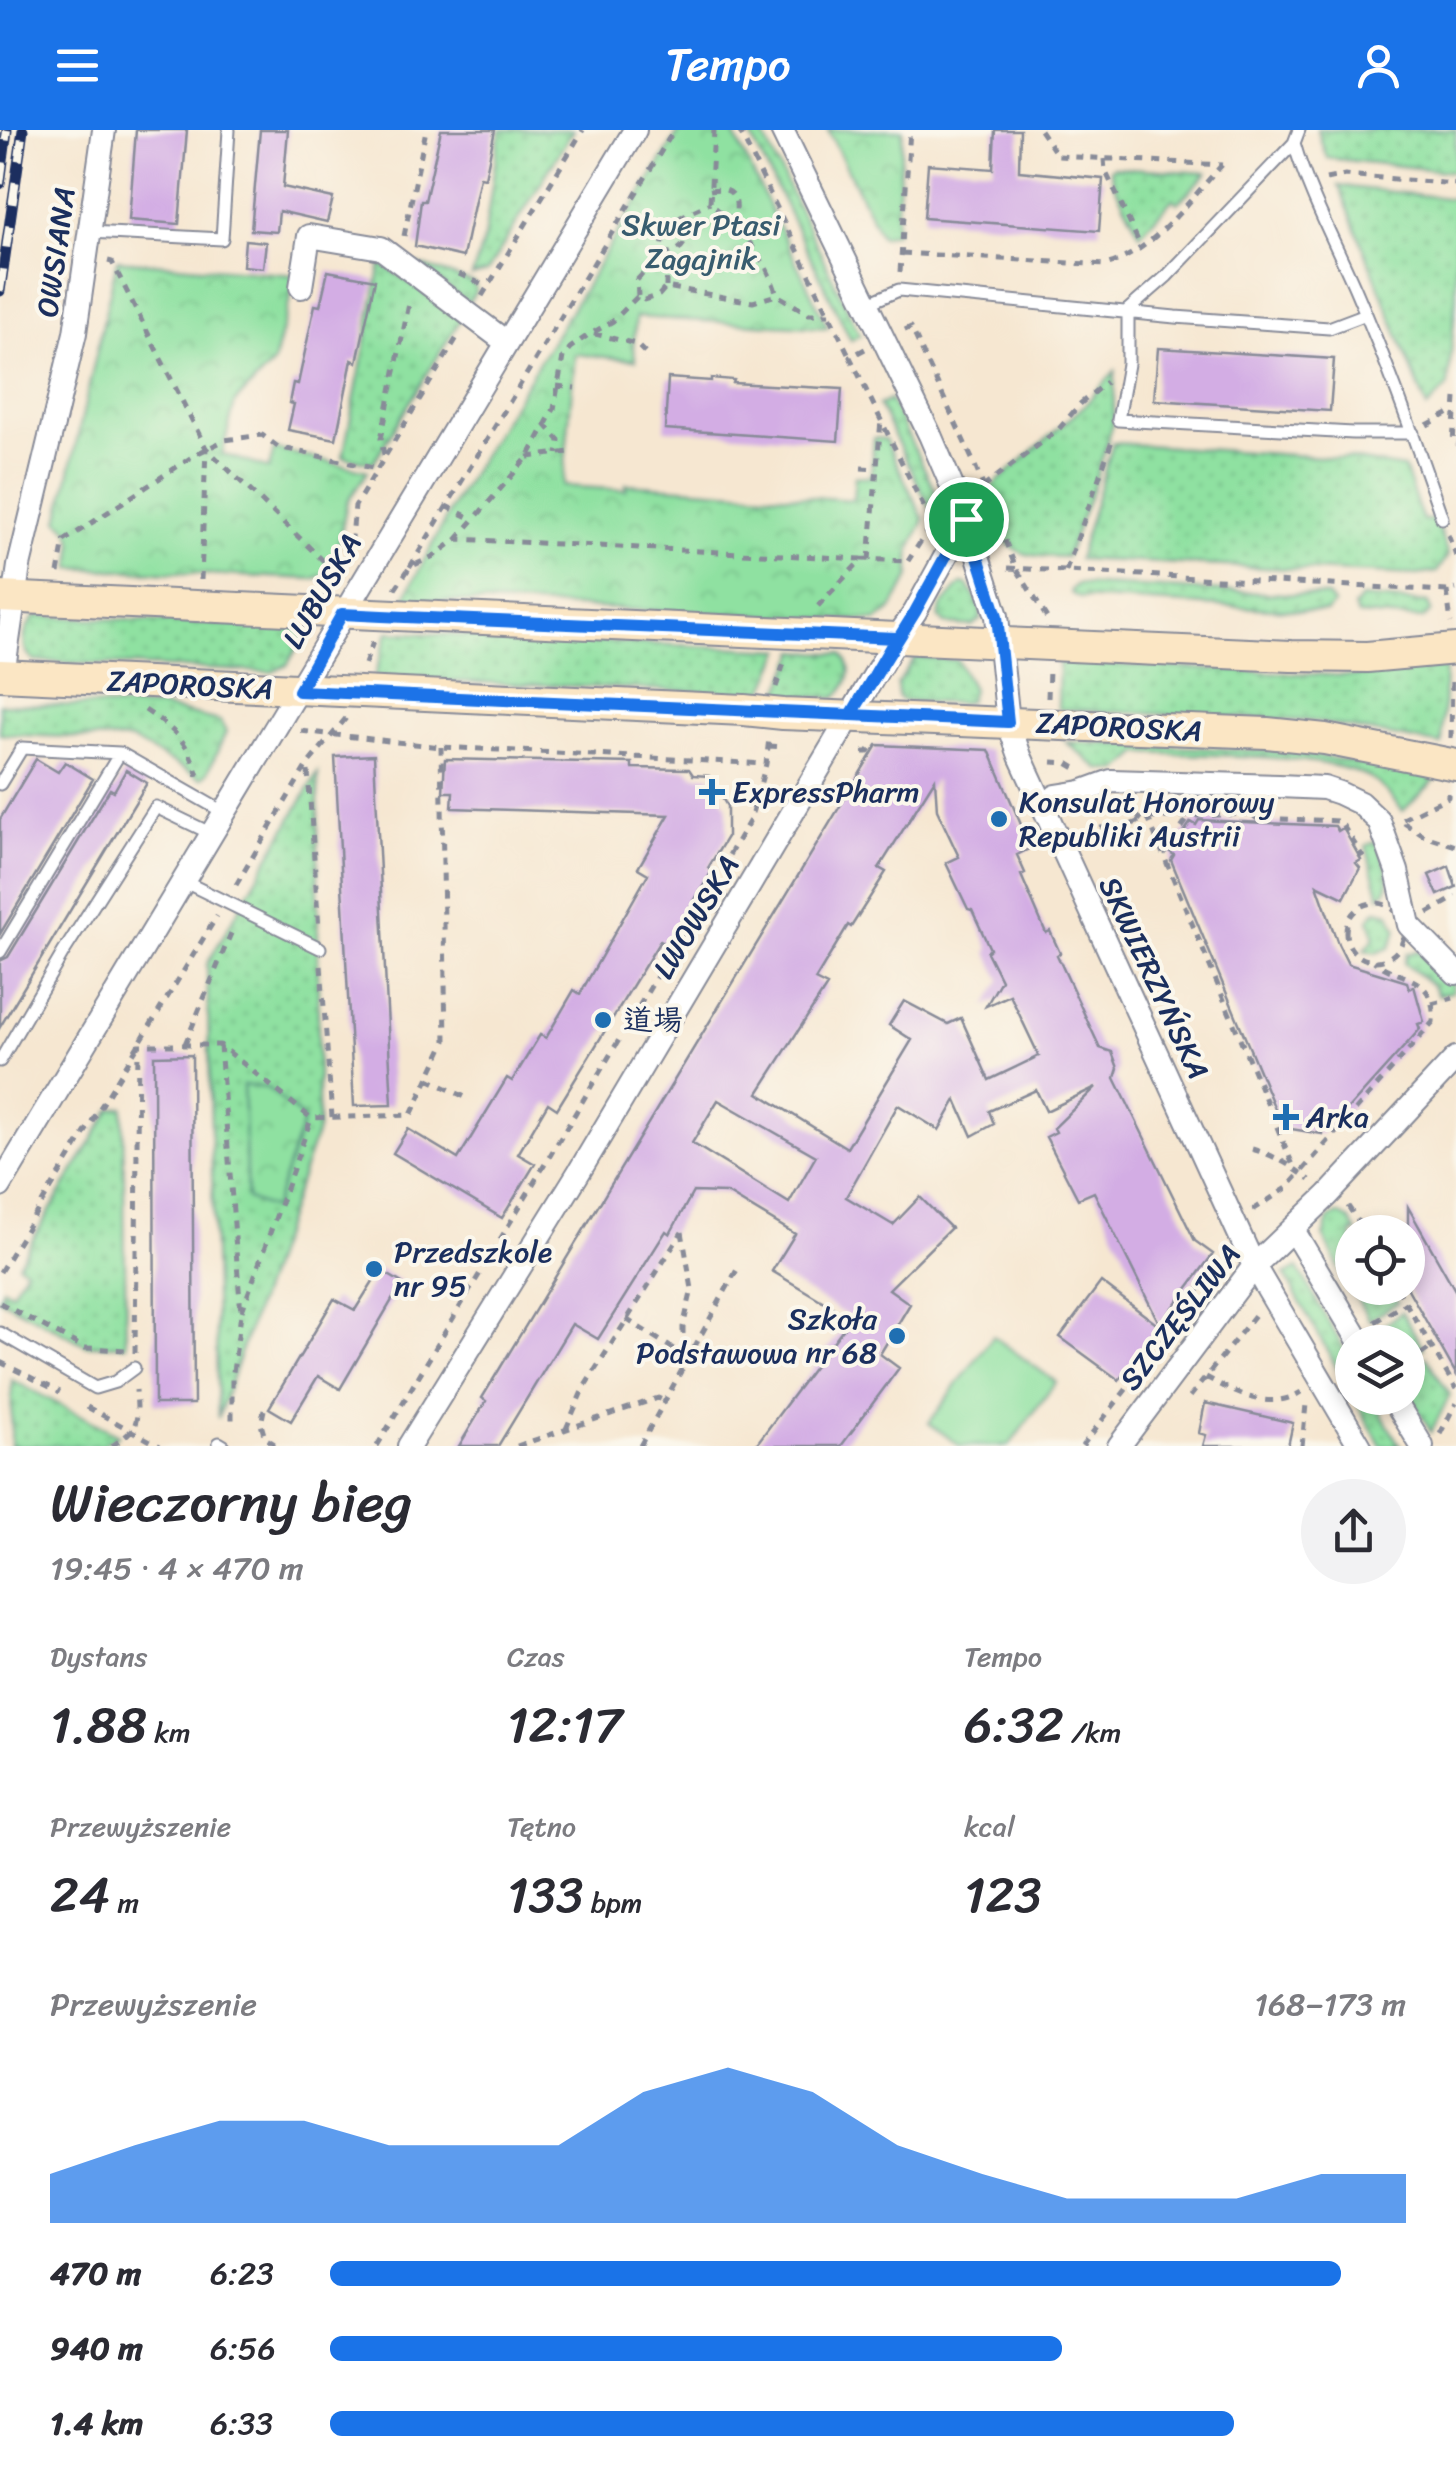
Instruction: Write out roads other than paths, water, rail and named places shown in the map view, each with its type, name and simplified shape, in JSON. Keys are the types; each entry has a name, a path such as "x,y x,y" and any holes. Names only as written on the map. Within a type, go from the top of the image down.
{"main road":[{"path":"7,597 335,601 1001,644 1310,656 1366,657 1454,649"},
{"name":"ZAPOROSKA","path":"2,675 1268,733 1325,739 1452,764"}],"street":[{"name":"OWSIANA","path":"2,675 7,597 75,332 104,130"},
{"name":"LUBUSKA","path":"0,1186 212,834 215,808 299,691 335,601 506,342 635,130"},
{"name":"SKWIERZYŃSKA","path":"782,130 930,435 966,519 983,567 1001,644 1008,722 1047,796 1254,1266 1360,1446"},
{"path":"301,287 309,236 381,248 506,342"},
{"name":"LWOWSKA","path":"409,1446 579,1172 915,612 966,519"},
{"path":"1047,796 1082,792 1111,781 1324,788 1338,793 1360,803 1379,821 1397,871 1409,925 1456,973"},
{"name":"SZCZĘŚLIWA","path":"1119,1446 1254,1266 1328,1195 1456,1058"},
{"path":"1293,1230 1356,1325"},
{"path":"1403,1415 1422,1446"}],"lane":[{"path":"90,232 222,238 229,130"},
{"path":"1299,130 1294,144 1167,276 1128,310 1128,364 1118,420 1353,433 1413,432"},
{"path":"1294,144 1413,432 1442,518"},
{"path":"864,305 899,290 1329,328 1366,314"},
{"path":"0,784 22,748 120,754 215,808"},
{"path":"0,952 120,754"},
{"path":"0,1061 156,807 212,834"},
{"path":"183,881 320,948"},
{"path":"0,1332 95,1388 131,1371"}],"railway":[{"path":"0,184 7,130"},
{"path":"0,291 23,130"}],"place":[{"name":"ExpressPharm","path":"712,792"},
{"name":"Konsulat Honorowy Republiki Austrii","path":"999,819"},
{"name":"道場","path":"603,1020"},
{"name":"Arka","path":"1286,1117"},
{"name":"Przedszkole nr 95","path":"374,1269"},
{"name":"Szkoła Podstawowa nr 68","path":"897,1336"}],"park label":[{"name":"Skwer Ptasi Zagajnik","path":"701,242"}]}
